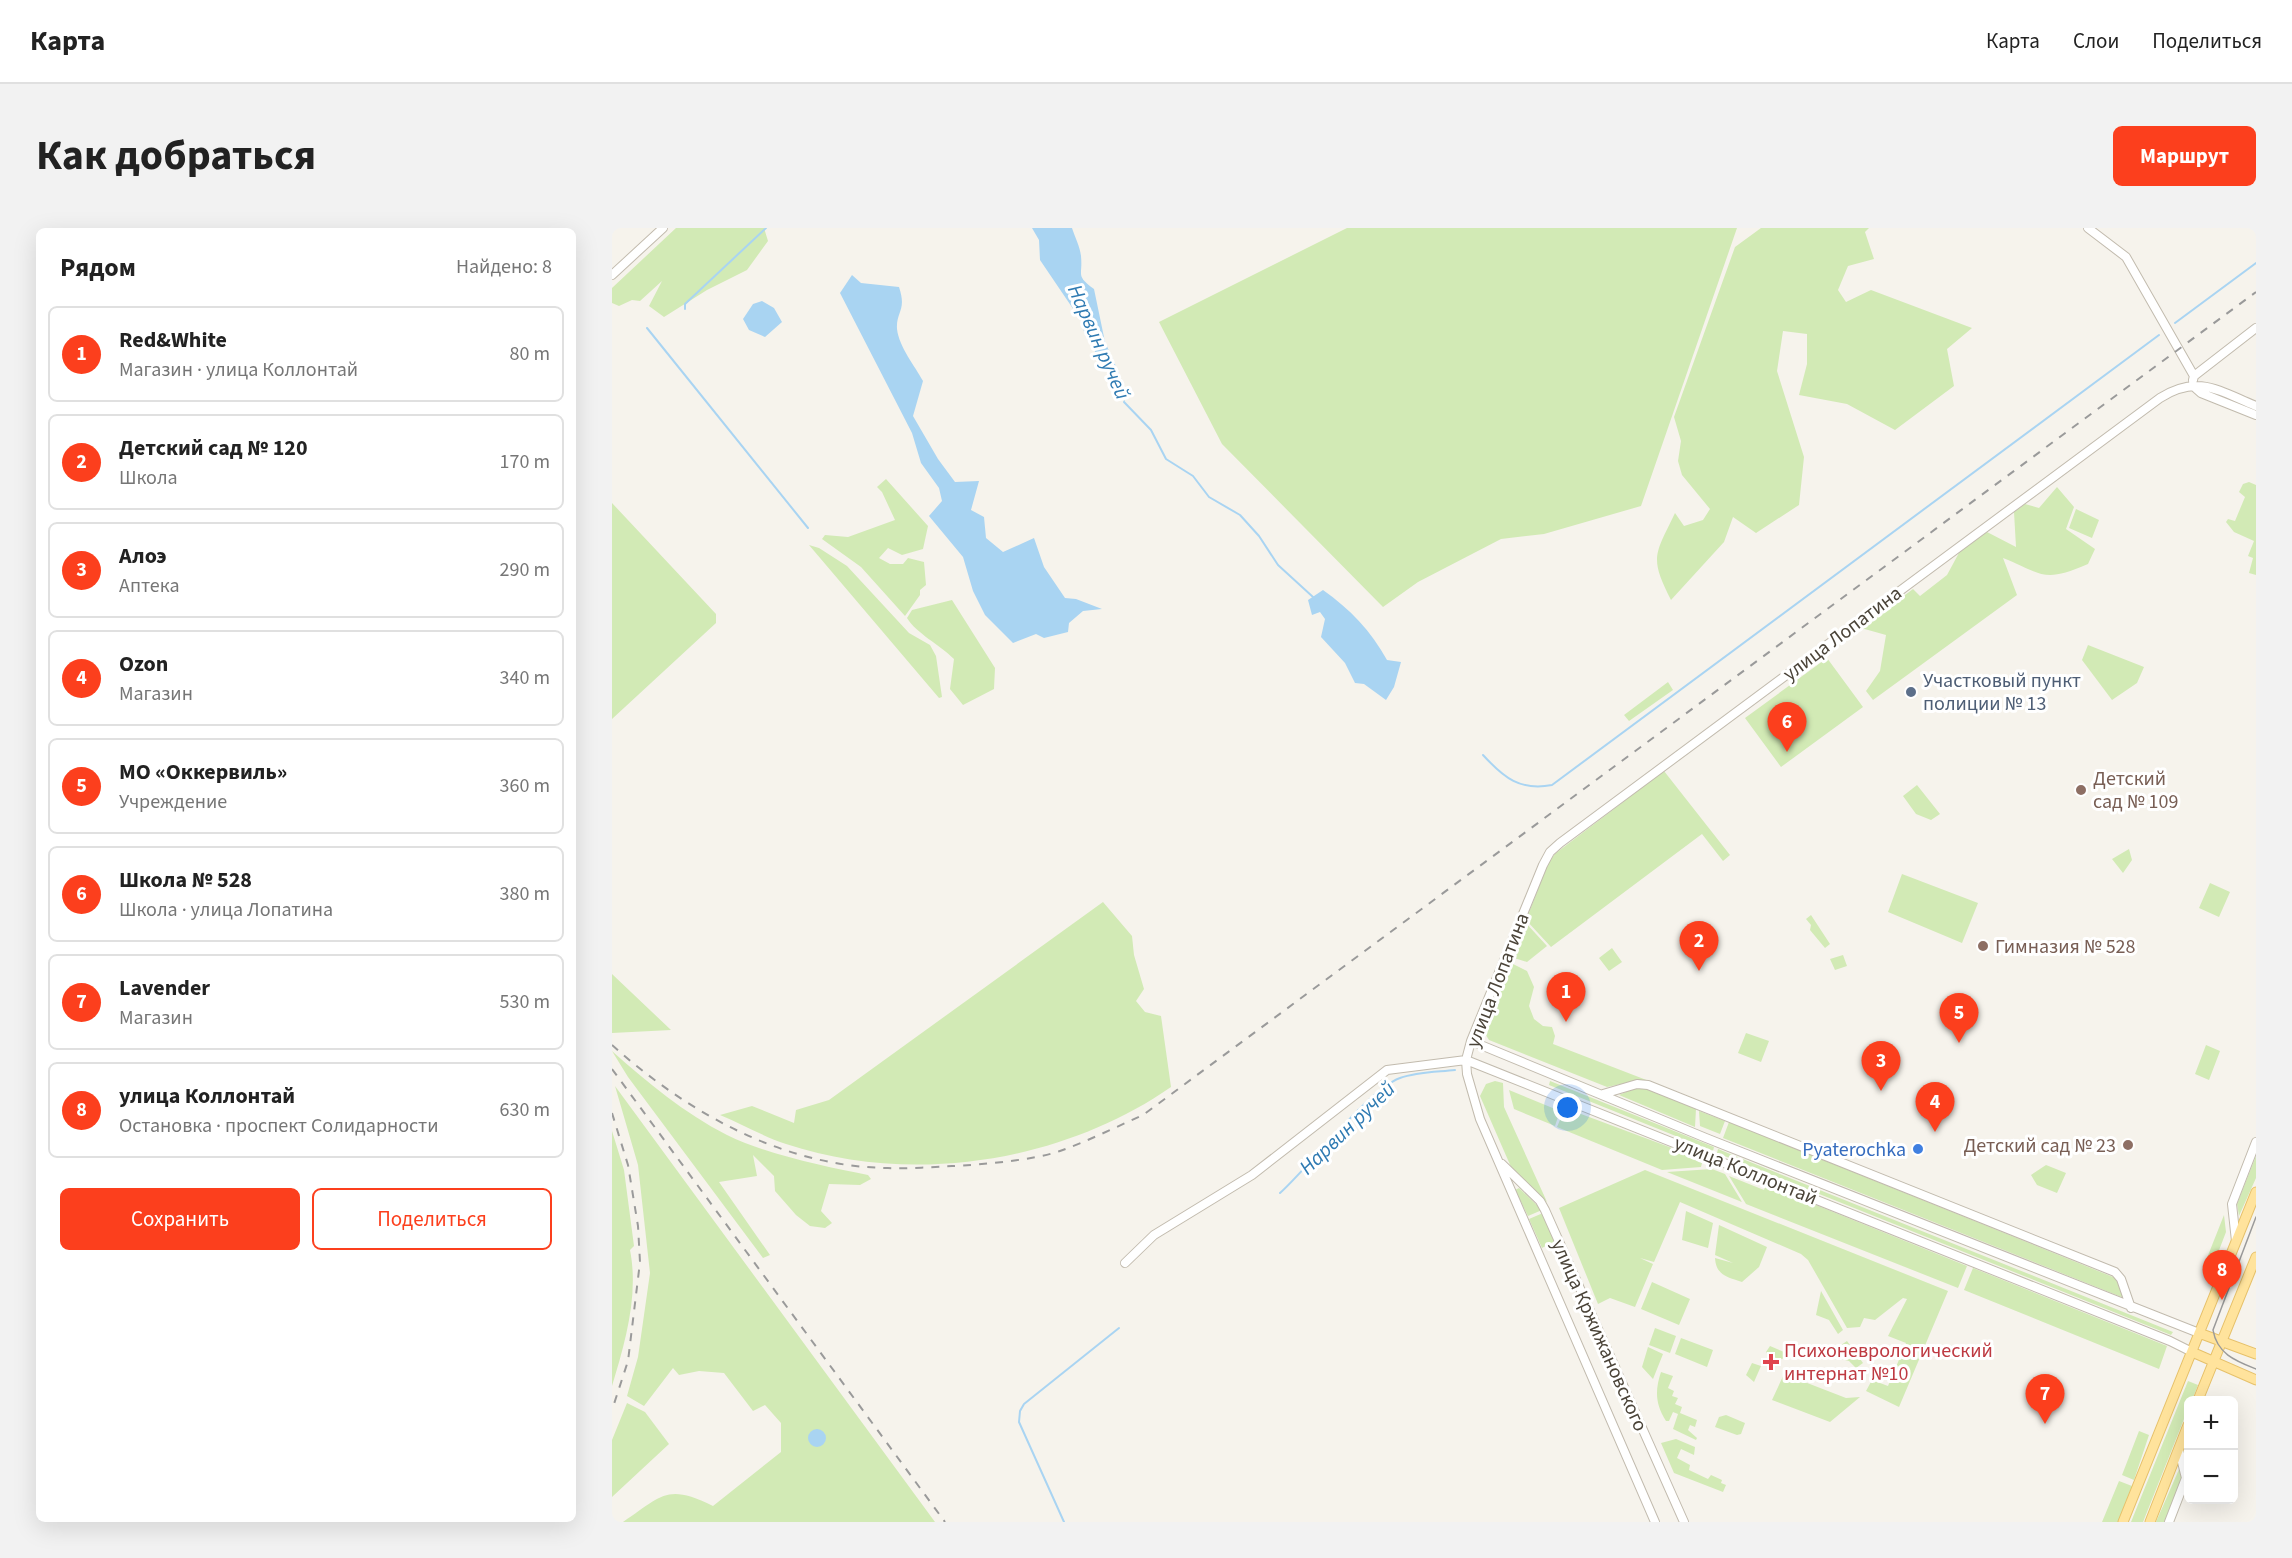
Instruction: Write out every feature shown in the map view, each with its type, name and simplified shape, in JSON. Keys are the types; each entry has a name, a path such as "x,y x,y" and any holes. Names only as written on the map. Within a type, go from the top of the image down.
{"main road":[{"path":"2123,1522 2256,1192"},
{"path":"2200,1396 2256,1257"},
{"name":"улица Коллонтай","path":"2199,1333 2256,1354"},
{"name":"улица Коллонтай","path":"2192,1352 2213,1364 2256,1380"},
{"path":"2150,1522 2184,1436"}],"street":[{"path":"612,275 663,228"},
{"path":"2088,228 2126,257 2194,376"},
{"path":"2192,385 2194,376 2256,328"},
{"path":"2192,385 2203,385 2256,406"},
{"path":"2192,385 2201,393 2256,415"},
{"name":"улица Лопатина","path":"1466,1060 1550,852 2160,398 2176,388 2192,385"},
{"name":"улица Коллонтай","path":"1472,1041 2131,1308 2199,1333"},
{"path":"1125,1263 1154,1235 1252,1175 1387,1070 1466,1060"},
{"name":"улица Коллонтай","path":"1466,1060 1972,1261 2192,1352"},
{"name":"улица Кржижановского","path":"1466,1060 1470,1094 1508,1188 1655,1522"},
{"path":"1603,1094 1637,1084 1648,1085 2028,1237 2119,1275 2131,1308"},
{"path":"2236,1242 2232,1204 2256,1142"},
{"name":"улица Кржижановского","path":"1499,1161 1518,1183 1540,1202 1545,1210 1683,1522"},
{"path":"1508,1188 1518,1183"},
{"path":"2169,1522 2186,1478 2179,1450"}],"green space":[{"path":"676,228 764,228 768,241 747,270 707,290 664,317 649,306 662,281 640,301 632,300 619,306 612,303 612,288"},
{"path":"1347,228 1737,228 1641,506 1544,534 1501,539 1418,582 1383,607 1222,444 1159,322"},
{"path":"1761,228 1869,228 1865,232 1874,259 1848,266 1838,290 1846,302 1871,290 1972,328 1947,349 1954,386 1895,430 1847,404 1799,395 1807,364 1807,334 1783,331 1777,371 1804,457 1799,505 1756,533 1733,517 1724,542 1671,600 1657,565 1657,556 1663,538 1675,513 1684,526 1703,520 1710,509 1682,475 1678,461 1681,441 1674,417 1735,247"},
{"path":"886,479 928,526 923,549 902,555 888,548 879,558 890,564 903,564 908,558 924,562 926,585 920,590 920,595 905,616 861,567 822,539 825,535 848,537 895,520 882,492 877,487"},
{"path":"2249,482 2256,485 2256,575 2249,573 2253,558 2248,556 2254,541 2234,532 2226,522 2228,519 2235,521 2245,497 2239,492 2243,484"},
{"path":"2057,487 2074,507 2066,529 2095,549 2088,564 2052,575 2036,572 2003,558 2017,595 1873,700 1866,691 1880,671 1886,635 1861,628 1913,589 1920,596 1947,575 1960,551 1987,532 2016,547 2014,512 2025,504 2039,508"},
{"path":"612,503 716,614 716,623 612,719"},
{"path":"2076,509 2099,520 2092,538 2069,528"},
{"path":"809,545 819,548 847,566 909,633 930,645 936,656 942,697 939,698"},
{"path":"952,600 995,668 994,689 963,705 950,689 954,659 916,629 907,618 912,610"},
{"path":"2088,645 2144,667 2137,683 2112,700 2082,660"},
{"path":"1827,658 1863,707 1781,767 1745,718"},
{"path":"1668,682 1673,690 1629,721 1624,715"},
{"path":"1664,771 1730,855 1723,861 1702,834 1551,947 1526,920 1549,861 1556,853"},
{"path":"1917,785 1940,814 1931,820 1916,814 1903,796"},
{"path":"2129,849 2132,860 2123,873 2112,859"},
{"path":"1902,874 1978,903 1962,943 1888,912"},
{"path":"2210,883 2230,892 2219,917 2199,908"},
{"path":"1103,902 1132,936 1134,955 1144,989 1136,1001 1145,1012 1161,1016 1171,1087 1129,1113 1083,1133 1035,1149 985,1159 935,1164 884,1163 834,1157 786,1144 720,1115 752,1106 794,1123 796,1110 829,1100"},
{"path":"1811,915 1830,944 1825,948 1810,930 1811,925 1806,919"},
{"path":"1525,922 1547,946 1527,962 1511,957"},
{"path":"1612,948 1622,962 1609,971 1599,958"},
{"path":"1843,955 1847,966 1835,970 1830,959"},
{"path":"1513,964 1527,971 1534,987 1529,1006 1534,1019 1543,1026 1552,1027 1555,1036 1553,1044 1649,1081 1635,1081 1607,1087 1489,1040 1484,1032 1484,1023 1508,965"},
{"path":"612,974 671,1030 612,1033"},
{"path":"1746,1033 1769,1041 1761,1062 1738,1053"},
{"path":"2206,1045 2220,1051 2209,1080 2195,1074"},
{"path":"612,1051 667,1097 727,1135 777,1154 868,1175 871,1179 860,1185 829,1184 821,1211 832,1223 825,1228 810,1226 796,1215 775,1191 774,1176 753,1155 757,1176 719,1182 770,1255 763,1258 628,1077"},
{"path":"1495,1081 1503,1083 1504,1107 1547,1202 1521,1180 1511,1167 1480,1096 1486,1084"},
{"path":"1550,1081 1714,1147 1713,1151 1549,1085"},
{"path":"615,1086 935,1522 623,1522 656,1499 674,1494 685,1495 713,1506 781,1452 781,1423 765,1405 753,1411 724,1373 699,1371 679,1375 673,1368 644,1406 627,1396 638,1357 650,1273 638,1165"},
{"path":"1633,1089 1647,1089 1696,1109 1695,1127 1619,1095"},
{"path":"1509,1090 1560,1111 1555,1126 1514,1109"},
{"path":"1565,1108 1688,1154 1687,1157 1702,1163 1701,1167 1662,1170 1557,1127"},
{"path":"1699,1111 1725,1121 1720,1134 1700,1126"},
{"path":"1729,1122 2118,1279 2124,1298 1723,1138"},
{"path":"612,1131 624,1170 634,1246 630,1250 632,1301 622,1353 612,1386"},
{"path":"1718,1149 2173,1332 2171,1335 1717,1153"},
{"path":"2256,1156 2256,1178 2239,1216 2237,1204"},
{"path":"2046,1165 2066,1173 2057,1193 2037,1185 2031,1175"},
{"path":"1712,1169 1725,1174 1742,1202 1667,1172"},
{"path":"1645,1170 1948,1291 1899,1407 1866,1391 1872,1380 1888,1386 1906,1343 1888,1336 1907,1299 1903,1298 1875,1320 1864,1318 1860,1327 1847,1328 1808,1260 1801,1254 1680,1202 1654,1262 1640,1258 1653,1264 1635,1307 1610,1298 1598,1304 1559,1208"},
{"path":"1729,1176 1764,1190 1766,1185 1967,1266 1958,1288 1746,1204"},
{"path":"1519,1188 1542,1210 1528,1216 1515,1190"},
{"path":"1686,1211 1713,1223 1708,1248 1682,1240"},
{"path":"1543,1213 1555,1241 1542,1248 1529,1219"},
{"path":"2224,1215 2226,1232 2213,1266 2205,1263"},
{"path":"1719,1225 1767,1247 1759,1267 1742,1282 1727,1277 1720,1272 1716,1264 1715,1258 1733,1263 1715,1255"},
{"path":"1973,1268 2167,1346 2159,1369 1964,1290"},
{"path":"1652,1282 1690,1299 1679,1325 1641,1309"},
{"path":"1821,1291 1843,1330 1838,1334 1829,1320 1816,1315"},
{"path":"1655,1328 1676,1336 1670,1353 1649,1345"},
{"path":"1681,1338 1713,1350 1707,1367 1675,1354"},
{"path":"1847,1341 1863,1363 1856,1368 1849,1361 1825,1355 1826,1350 1835,1349"},
{"path":"1770,1346 1784,1352 1786,1358 1773,1357 1768,1354 1766,1352"},
{"path":"1648,1347 1663,1354 1653,1379 1642,1367"},
{"path":"1752,1363 1761,1366 1754,1382 1746,1375"},
{"path":"1661,1372 1673,1376 1668,1388 1674,1391 1672,1396 1678,1398 1675,1404 1682,1407 1680,1413 1697,1420 1695,1427 1690,1425 1688,1430 1697,1438 1696,1440 1673,1429 1678,1414 1673,1412 1669,1421 1666,1421 1662,1415 1657,1397"},
{"path":"1784,1374 1846,1398 1860,1397 1830,1422 1772,1400"},
{"path":"2188,1381 2198,1385 2194,1396 2184,1396 2184,1419 2143,1522 2131,1522"},
{"path":"627,1403 645,1412 669,1444 612,1497 612,1440"},
{"path":"1726,1415 1745,1423 1741,1434 1737,1435 1715,1427 1719,1417"},
{"path":"2139,1431 2149,1435 2134,1480 2122,1475"},
{"path":"1676,1439 1695,1447 1694,1455 1681,1449 1677,1458 1690,1465 1689,1470 1708,1479 1711,1475 1722,1480 1721,1483 1726,1485 1723,1492 1674,1473 1661,1443"},
{"path":"2180,1467 2181,1482 2165,1522 2156,1522"},
{"path":"2119,1481 2132,1486 2118,1522 2102,1522"}],"water":[{"path":"1032,228 1072,228 1080,253 1081,275 1084,281 1094,289 1105,342 1119,373 1125,403 1112,376 1089,342 1082,322 1040,260 1039,240"},
{"path":"852,275 861,283 899,287 902,306 897,323 898,336 923,381 913,416 938,459 955,482 979,481 971,510 984,517 986,538 1003,552 1034,538 1044,567 1065,598 1076,599 1102,609 1083,611 1069,623 1068,632 1044,638 1036,634 1013,643 985,615 973,591 963,557 929,516 942,501 939,488 921,463 912,433 840,293"},
{"path":"762,301 774,308 782,322 765,337 749,330 743,319 753,304"},
{"path":"1323,590 1359,621 1387,660 1401,662 1394,687 1386,700 1364,684 1355,683 1345,663 1321,637 1325,619 1320,612 1312,615 1308,600"},
{"path":"817,1429 823,1432 826,1438 823,1444 817,1447 811,1444 808,1438 811,1432"}],"waterway":[{"path":"685,309 685,304 766,228"},
{"path":"2175,323 2256,263"},
{"path":"647,328 808,528"},
{"path":"1483,755 1513,781 1531,786 1552,785 2159,335"},
{"name":"Нарвин ручей","path":"1124,402 1151,430 1166,459 1193,476 1209,497 1240,515 1259,536 1278,565 1313,597"},
{"name":"Нарвин ручей","path":"1280,1193 1356,1113 1387,1085 1400,1078 1420,1073 1455,1070"},
{"name":"Нарвин ручей","path":"1064,1522 1019,1422 1020,1411 1024,1404 1119,1328"}],"tram line":[{"path":"2256,1217 2213,1330 2219,1345 2228,1356 2256,1369"}],"railway":[{"path":"612,1045 673,1093 705,1114 740,1132 775,1147 812,1158 849,1165 920,1168 1036,1157 1070,1147 1143,1115 2256,292"},
{"path":"612,1069 945,1522"},
{"path":"612,1113 628,1165 638,1226 640,1262 628,1361 612,1410"}],"place":[{"name":"Участковый пункт полиции № 13","path":"1911,692"},
{"name":"Школа № 528","path":"1787,752"},
{"name":"Детский сад № 109","path":"2081,790"},
{"name":"Гимназия № 528","path":"1983,946"},
{"name":"Детский сад № 120","path":"1699,971"},
{"name":"Red&White","path":"1566,1022"},
{"name":"МО «Оккервиль»","path":"1959,1043"},
{"name":"Алоэ","path":"1881,1091"},
{"name":"Ozon","path":"1935,1132"},
{"name":"Детский сад № 23","path":"2128,1145"},
{"name":"Pyaterochka","path":"1918,1149"},
{"name":"улица Коллонтай","path":"2222,1300"},
{"name":"Психоневрологический интернат №10","path":"1771,1362"},
{"name":"Lavender","path":"2045,1424"}]}
